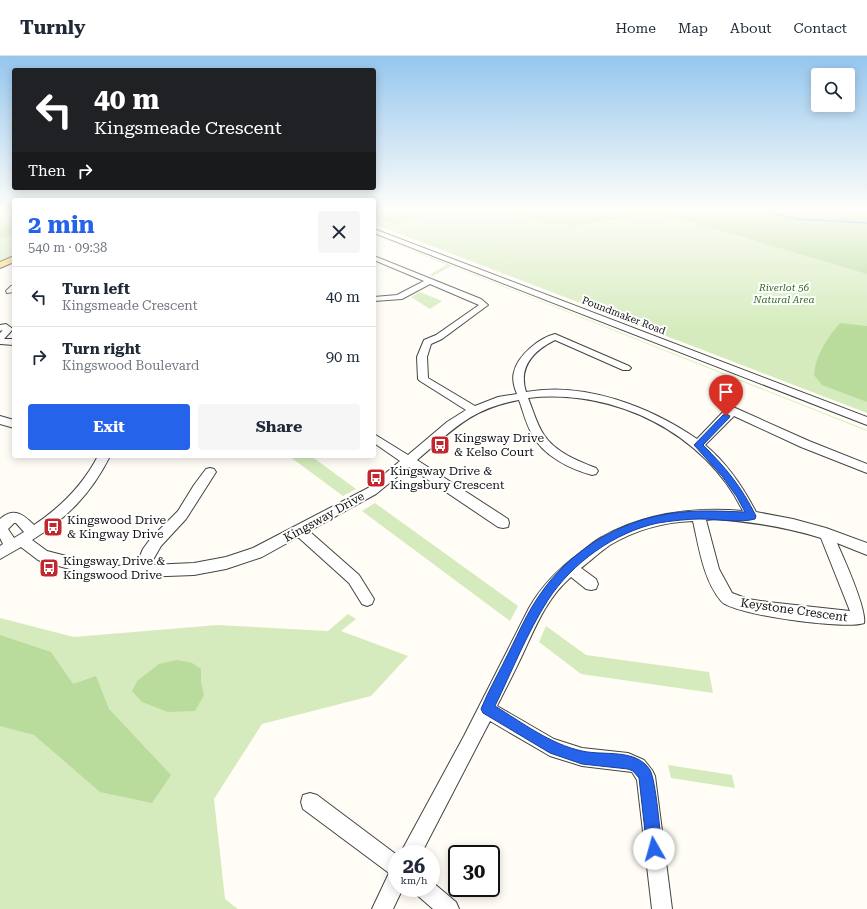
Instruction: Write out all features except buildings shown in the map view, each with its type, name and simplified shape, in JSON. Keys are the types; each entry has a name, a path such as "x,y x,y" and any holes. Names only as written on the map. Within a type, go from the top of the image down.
{"main road":[{"path":"0,265 12,260"}],"street":[{"name":"Poundmaker Road","path":"423,250 867,421"},
{"path":"376,259 478,301 484,305 439,337 427,342 422,356 423,379 474,410"},
{"path":"376,300 399,297 430,281"},
{"path":"0,328 6,327 9,329 0,339 12,342"},
{"path":"592,471 576,464 552,450 542,441 536,431 522,396 518,375 522,362 547,340 555,337 626,368"},
{"name":"Kingsway Drive","path":"23,540 39,553 55,560 106,571 194,569 226,563 257,553 372,491 454,423 474,410 522,396 548,394 595,398 619,404 642,412 666,424 698,445 726,473 752,516"},
{"path":"698,445 726,416 733,411 805,444 867,469"},
{"path":"0,420 12,423"},
{"path":"376,439 503,523"},
{"path":"0,553 23,540 61,513 91,480 103,458"},
{"path":"140,571 148,553 156,542 182,515 192,501 198,488 210,472"},
{"path":"415,845 487,709 544,597 560,576 588,552 611,537 636,526 658,519 698,515 752,516 775,520 826,533 867,549"},
{"name":"Keystone Crescent","path":"698,515 716,583 728,600 753,606 842,618 859,618 856,604 826,533"},
{"path":"300,531 354,579 367,599"},
{"path":"570,568 590,584"},
{"path":"487,709 550,747 582,758 628,762 638,766 646,776 662,909"},
{"path":"310,802 388,859"},
{"path":"382,909 388,897"},
{"path":"435,897 449,909"}],"green space":[{"path":"0,250 12,250 12,258 0,263"},
{"path":"410,250 867,430 867,431 451,266 433,276 429,275 447,265"},
{"name":"Riverlot 56 Natural Area","path":"441,250 867,250 867,413"},
{"path":"786,250 867,250 867,274"},
{"path":"420,292 442,301 430,309 411,297"},
{"path":"840,323 867,326 867,402 822,385 814,375 817,361 823,347"},
{"path":"292,458 314,458 356,489 343,496"},
{"path":"375,503 518,606 510,621 362,511"},
{"path":"348,614 356,619 341,631 408,656 371,696 262,724 214,799 225,899 238,909 0,909 0,618 74,637 218,625 328,631"},
{"path":"546,626 586,655 709,672 713,693 581,674 539,642"},
{"path":"0,635 51,652 73,684 96,676 109,709 171,775 152,803 100,792 34,735 0,726"},
{"path":"177,660 192,663 201,669 201,682 204,695 195,711 168,712 142,702 132,691 137,681 159,664"},
{"path":"668,765 732,775 735,788 671,778"}],"place":[{"name":"Kingsway Drive & Kelso Court","path":"440,445"},
{"name":"Kingsway Drive & Kingsbury Crescent","path":"376,478"},
{"name":"Kingswood Drive & Kingway Drive","path":"53,527"},
{"name":"Kingsway Drive & Kingswood Drive","path":"49,568"}],"route":[{"path":"654,849 646,776 638,766 628,762 582,758 550,747 487,709 544,597 560,576 588,552 611,537 636,526 658,519 698,515 730,514 752,516 726,473 698,445 726,416"}]}
